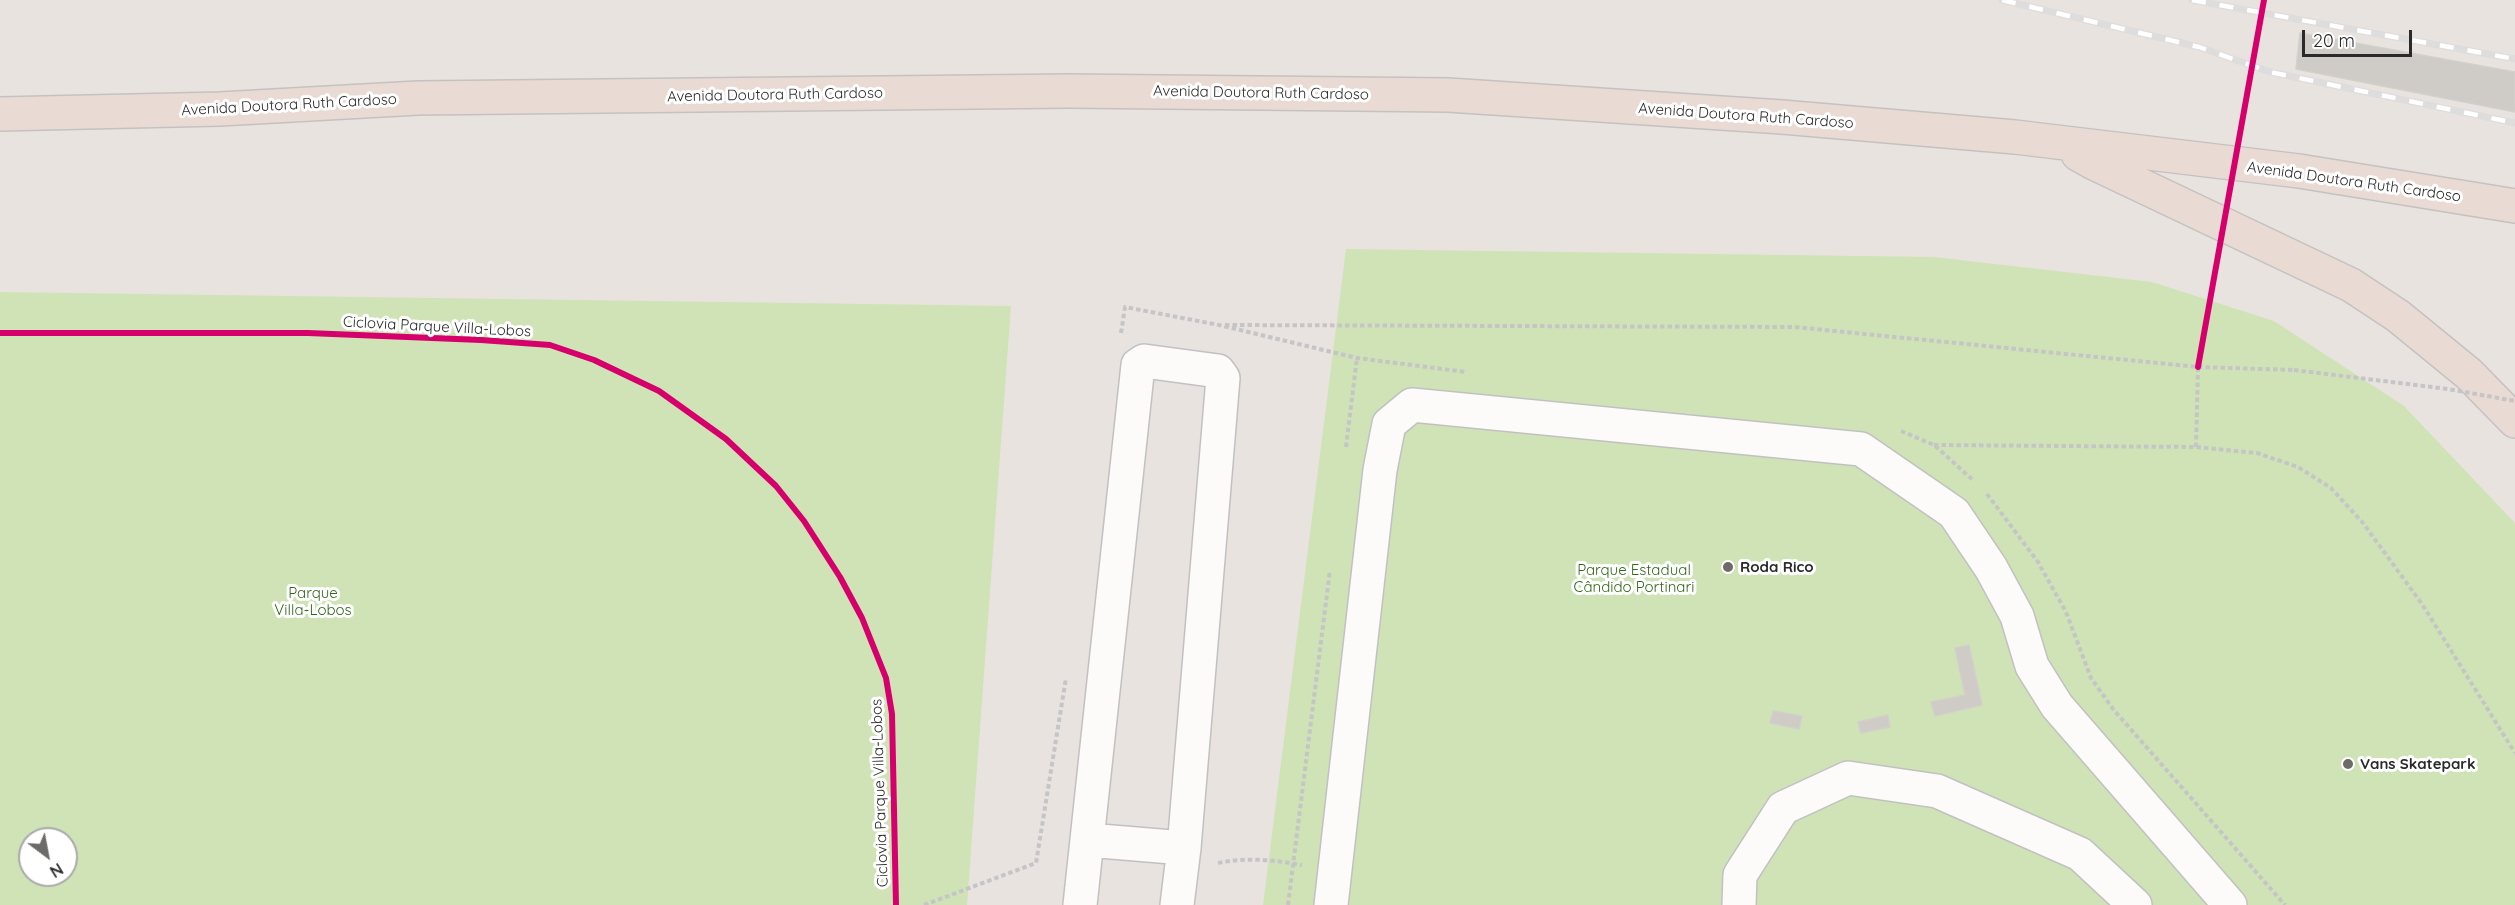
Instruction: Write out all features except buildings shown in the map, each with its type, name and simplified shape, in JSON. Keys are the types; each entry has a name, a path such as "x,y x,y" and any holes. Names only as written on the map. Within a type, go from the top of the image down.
{"highway":[{"name":"Avenida Doutora Ruth Cardoso","path":"0,114 209,109 418,98 1069,91 1448,95 1782,117 2014,137 2064,145 2299,171 2515,206"},
{"path":"2064,145 2094,163 2350,285 2398,316 2460,367 2515,421"}],"lane":[{"path":"1080,905 1138,365 1144,361 1218,371 1223,378 1184,848 1177,905"},
{"path":"1331,905 1380,470 1389,424 1412,405 1861,449 1954,513 1991,568 2017,616 2032,666 2057,706 2230,905"},
{"path":"1739,905 1740,875 1783,808 1848,778 1937,791 1947,795 2080,854 2135,905"},
{"path":"1088,840 1184,848"}],"path":[{"path":"1219,325 1794,327 2198,366 2294,370 2448,389 2515,401"},
{"path":"2196,447 2200,355"},
{"path":"1345,452 1357,358 1475,373"},
{"path":"1898,430 1934,445 1976,483"},
{"path":"1934,445 2196,447 2257,453 2298,467 2331,488 2364,523 2422,604 2515,753"},
{"path":"1984,489 2038,562 2066,612 2096,686 2113,709 2285,905"},
{"path":"1288,905 1330,569"},
{"path":"1235,860 1262,859"}],"green space":[{"name":"Parque Estadual Cândido Portinari","path":"1346,249 1934,257 2152,282 2274,321 2404,406 2515,523 2515,905 1263,905"},
{"name":"Parque Villa-Lobos","path":"0,292 1011,306 967,905 0,905"}],"railway":[{"path":"2002,0 2199,47 2270,72 2515,123"},
{"path":"2192,0 2515,59"}],"cycle path":[{"path":"2198,367 2264,0"},
{"name":"Ciclovia Parque Villa-Lobos","path":"0,333 308,333 550,345 594,360 659,391 726,439 776,486 804,521 840,577 862,618 886,678 892,714 896,905"}],"place":[{"name":"Roda Rico","path":"1728,567"},
{"name":"Vans Skatepark","path":"2348,764"}]}
